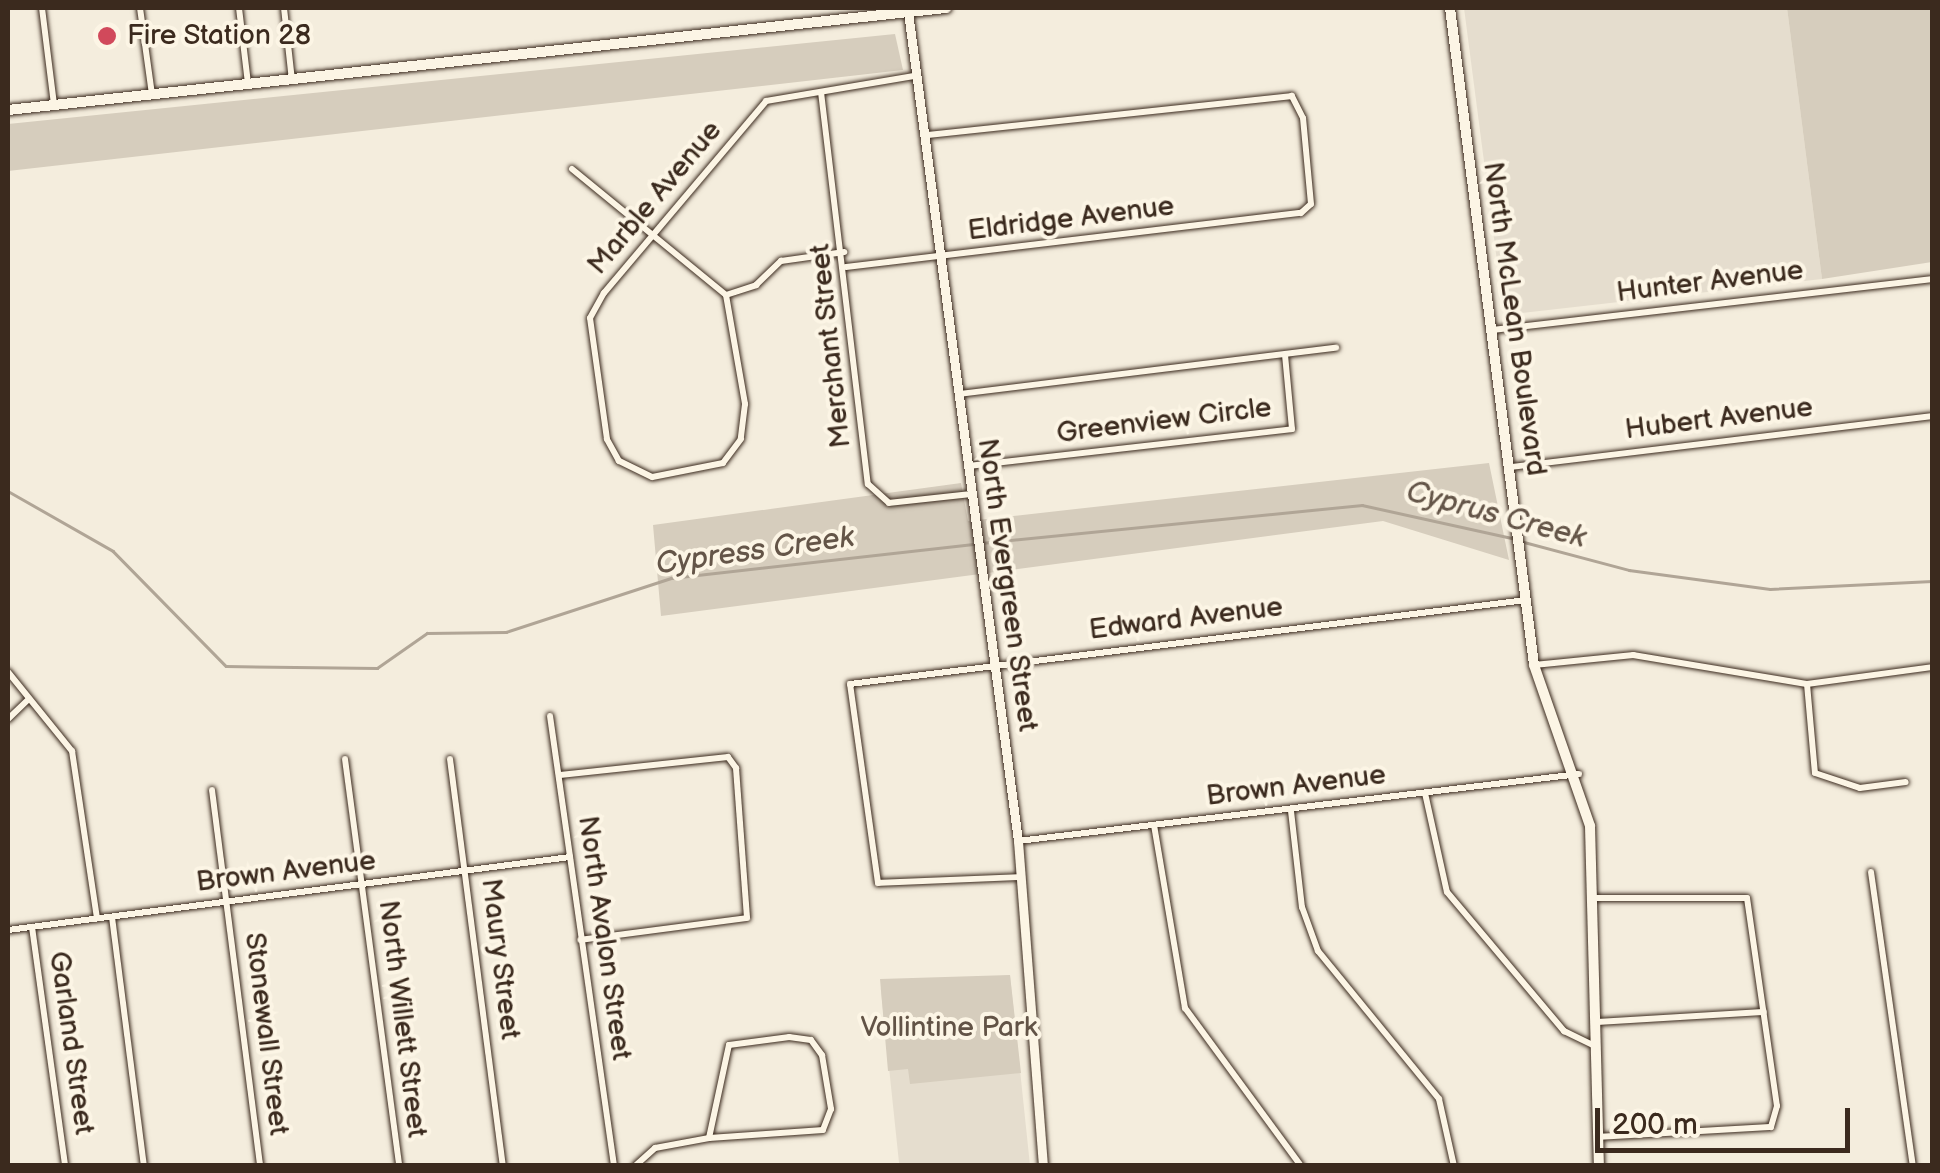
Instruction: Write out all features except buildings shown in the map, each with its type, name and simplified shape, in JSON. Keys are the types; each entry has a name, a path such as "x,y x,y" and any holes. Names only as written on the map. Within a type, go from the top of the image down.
{"main road":[{"path":"8,110 946,8"},
{"name":"North McLean Boulevard","path":"1450,8 1534,665 1578,774 1592,898 1599,1166"}],"street":[{"path":"42,8 54,106"},
{"path":"140,8 152,94"},
{"path":"239,8 248,86"},
{"path":"284,8 292,81"},
{"name":"North Evergreen Street","path":"908,12 1018,842 1044,1166"},
{"name":"Marble Avenue","path":"726,295 745,404 741,439 722,462 652,477 632,468 606,439 590,318 654,233 766,101 914,76"},
{"name":"Merchant Street","path":"822,92 874,498 970,494"},
{"name":"Eldridge Avenue","path":"846,267 1301,213 1312,197 1292,96 926,135"},
{"path":"572,169 726,295 756,285 781,261 844,252"},
{"name":"Hunter Avenue","path":"1493,330 1932,279"},
{"path":"959,394 1336,348"},
{"name":"Greenview Circle","path":"968,466 1292,428 1284,355"},
{"name":"Hubert Avenue","path":"1511,467 1932,416"},
{"name":"Edward Avenue","path":"1021,876 878,883 850,684 1528,600"},
{"path":"1534,665 1632,655 1806,684 1932,667"},
{"path":"8,672 72,751 97,918"},
{"path":"1806,684 1815,773 1860,788 1906,782"},
{"path":"8,719 28,700"},
{"name":"North Avalon Street","path":"550,716 614,1166"},
{"path":"560,774 728,757 747,918 580,940"},
{"name":"North Willett Street","path":"345,759 398,1166"},
{"name":"Maury Street","path":"450,759 503,1166"},
{"name":"Brown Avenue","path":"1018,842 1578,774"},
{"name":"Stonewall Street","path":"212,790 260,1166"},
{"path":"1425,793 1447,892 1564,1030 1595,1046"},
{"path":"1291,811 1302,907 1318,951 1439,1099 1454,1166"},
{"path":"1154,825 1185,1008 1301,1166"},
{"name":"Brown Avenue","path":"8,930 570,857"},
{"path":"1871,872 1914,1166"},
{"path":"1592,898 1747,898 1764,1012 1771,1127 1598,1137"},
{"path":"112,917 144,1166"},
{"name":"Garland Street","path":"32,927 65,1166"},
{"path":"1596,1022 1764,1012"},
{"path":"635,1166 656,1148 709,1138 822,1130 831,1109 817,1045 789,1037 729,1045 709,1138"}],"shaded area":[{"path":"1464,8 1787,8 1822,279 1504,315"},
{"path":"1010,975 1030,1165 899,1166 881,989"}],"green space":[{"path":"1787,8 1932,8 1932,262 1822,279"},
{"path":"895,34 903,70 8,171 8,124"},
{"path":"1489,463 1509,560 1383,521 661,616 653,525 961,483 968,521"},
{"name":"Vollintine Park","path":"1010,975 1021,1073 910,1084 908,1069 888,1071 880,979"}],"waterway":[{"name":"Cypress Creek","path":"8,491 113,551 226,666 377,668 427,633 506,632 671,578 973,544"},
{"name":"Cyprus Creek","path":"981,543 1362,505 1512,538"},
{"name":"Cyprus Creek","path":"1524,542 1629,570 1770,589 1932,581"}],"place":[{"name":"Fire Station 28","path":"107,36"}]}
